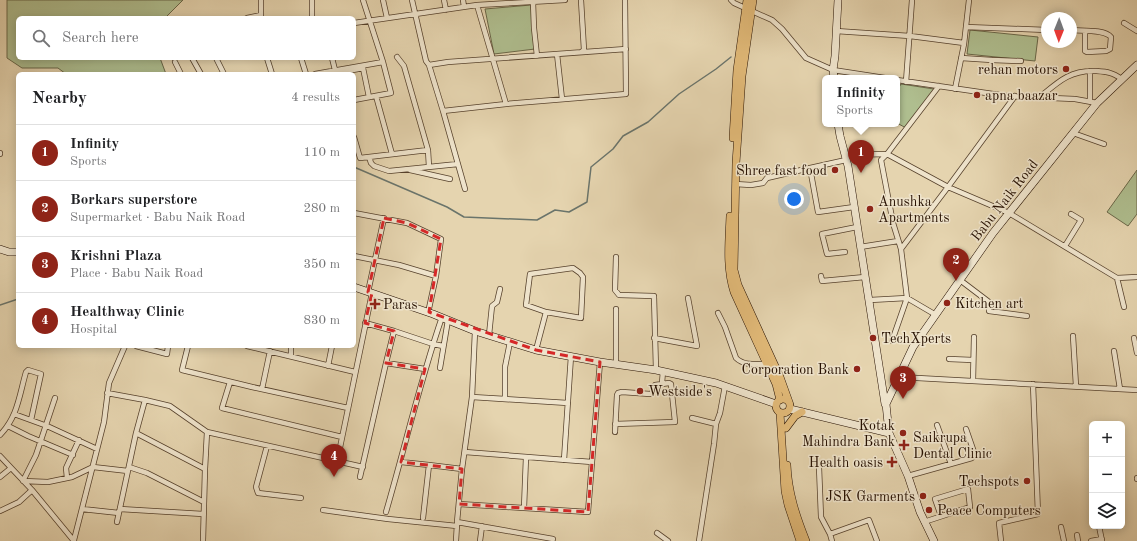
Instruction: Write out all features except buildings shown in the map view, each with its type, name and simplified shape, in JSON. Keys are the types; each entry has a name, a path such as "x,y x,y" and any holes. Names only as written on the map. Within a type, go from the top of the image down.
{"main road":[{"path":"747,0 748,10 735,184 734,257 736,277 780,377 786,409 785,491 800,541"},
{"path":"753,0 748,10 737,70 734,97 728,265 734,292 776,384 778,402 777,410 786,409 802,412 889,433"},
{"path":"834,75 838,0"},
{"name":"Babu Naik Road","path":"886,404 913,347 993,233 1073,133 1094,102 1137,65"},
{"path":"838,127 870,300 889,433 908,476 924,522 934,541"},
{"path":"0,249 9,252 16,252"},
{"path":"356,288 428,312 475,331 536,350 659,371 725,386 778,402 786,399 786,428 790,493 797,518 806,541"},
{"path":"786,428 795,416 802,412"}],"street":[{"path":"261,16 262,0"},
{"path":"312,0 312,16"},
{"path":"356,100 392,93 362,0"},
{"path":"382,0 387,18"},
{"path":"412,0 426,61 429,65 465,189"},
{"path":"444,0 446,10"},
{"path":"463,0 464,7"},
{"path":"356,23 477,5 484,2 533,2 565,0"},
{"path":"581,0 584,50 581,52"},
{"path":"443,111 626,94 624,0"},
{"path":"731,0 748,10 772,20 782,29 806,58 833,70 866,75"},
{"path":"906,82 912,0"},
{"path":"955,88 964,42 969,0"},
{"path":"533,2 537,56"},
{"path":"477,5 506,104"},
{"path":"1124,23 1137,31"},
{"path":"966,27 1041,30"},
{"path":"1077,30 1103,32 1110,35 1111,46 1108,51 1085,51 1085,31"},
{"path":"836,31 910,36 964,42"},
{"path":"429,65 448,62 626,49"},
{"path":"558,54 562,99"},
{"path":"397,57 404,66 428,150 429,167"},
{"path":"961,58 1021,61"},
{"path":"193,60 200,72"},
{"path":"217,60 223,72"},
{"path":"268,60 271,72"},
{"path":"302,60 305,72"},
{"path":"332,60 334,72 383,62"},
{"path":"175,62 180,72"},
{"path":"350,72 363,68 369,97"},
{"path":"1040,98 1063,79 1080,71 1111,72 1122,79"},
{"path":"900,81 1015,96 1075,99 1094,102 1090,71"},
{"path":"892,340 907,298 901,249 893,223 881,160 939,86"},
{"path":"376,96 392,154"},
{"path":"901,249 1015,96"},
{"path":"1073,133 1104,144"},
{"path":"356,154 360,158 428,150"},
{"path":"735,184 751,185 763,183 767,178 810,168 845,157 887,154 948,187 1009,213 1117,278 1137,277"},
{"path":"369,157 370,163 379,169 389,171 458,164"},
{"path":"810,168 818,212 854,207"},
{"path":"405,169 450,179"},
{"path":"356,213 407,223 441,239 436,276 428,312"},
{"path":"1065,246 1081,220 1071,214"},
{"path":"337,462 365,323 375,260 384,218"},
{"path":"845,252 826,254 822,234 857,227"},
{"path":"860,247 898,241"},
{"path":"356,256 399,265 436,276"},
{"path":"616,257 615,290 619,295 654,296 654,338 662,383"},
{"path":"573,268 580,273 583,277 581,318 546,312 526,305 530,274 573,268"},
{"path":"821,276 822,281 865,278"},
{"path":"1117,278 1124,307"},
{"path":"960,280 989,302 989,311 1027,316"},
{"path":"489,335 492,306 497,302 500,289"},
{"path":"654,338 697,346 688,298"},
{"path":"870,300 907,298 936,315"},
{"path":"616,309 616,364"},
{"path":"536,350 546,312"},
{"path":"718,313 725,327 736,358 747,364 767,364"},
{"path":"386,512 401,462 425,369 433,344 445,319"},
{"path":"440,368 445,319"},
{"path":"365,323 443,346"},
{"path":"360,477 394,331"},
{"path":"456,541 462,469 472,397 475,331"},
{"path":"1073,336 1076,386"},
{"path":"972,381 974,337"},
{"path":"1134,338 1137,353"},
{"path":"505,399 505,367 510,342"},
{"path":"74,541 104,422 109,383 124,348"},
{"path":"144,348 166,354 168,348"},
{"path":"188,348 182,370 348,408"},
{"path":"255,348 355,372"},
{"path":"291,348 291,356"},
{"path":"328,366 332,348"},
{"path":"1114,351 1120,389"},
{"path":"262,389 270,352"},
{"path":"564,460 571,356"},
{"path":"949,359 973,360"},
{"path":"459,504 588,512 600,362"},
{"path":"386,363 425,369"},
{"path":"0,435 8,426 14,414 26,370 40,373 41,376 31,420"},
{"path":"899,377 1137,390"},
{"path":"230,382 222,408 342,437"},
{"path":"615,424 676,422 671,384 662,383 654,385 652,393 650,394 618,393 615,424 615,432"},
{"path":"1001,541 999,523 1038,514 1033,384"},
{"path":"699,541 716,424 720,413 725,386"},
{"path":"107,393 170,406 207,432 363,467"},
{"path":"472,397 568,403"},
{"path":"23,481 36,456 55,398"},
{"path":"118,522 144,400"},
{"path":"14,414 47,426 98,449"},
{"path":"692,418 716,424"},
{"path":"937,425 951,464"},
{"path":"8,426 73,455"},
{"path":"908,476 972,458 975,455 966,429"},
{"path":"203,541 207,432"},
{"path":"136,433 205,469"},
{"path":"67,478 66,468 79,440"},
{"path":"267,446 256,487 258,493 301,498"},
{"path":"465,452 592,462"},
{"path":"0,456 32,490 74,541"},
{"path":"524,508 526,457"},
{"path":"401,462 462,469"},
{"path":"423,518 429,465"},
{"path":"23,481 48,482 72,477 93,467 129,469 148,473 204,502"},
{"path":"819,467 821,517 832,541"},
{"path":"0,477 11,468"},
{"path":"924,522 942,516 971,506 968,489 935,499 942,516"},
{"path":"0,512 19,502 32,490"},
{"path":"82,509 203,514"},
{"path":"323,510 388,519 482,526 553,539"},
{"path":"830,534 869,520 877,541"},
{"path":"480,541 482,526"},
{"path":"1060,527 1064,541"},
{"path":"1091,541 1102,540 1100,529"},
{"path":"657,533 668,541"},
{"path":"1077,535 1078,541"}],"highlighted area":[{"path":"384,218 407,223 441,239 429,312 536,350 600,362 588,512 459,504 462,469 401,462 425,369 386,363 394,331 365,323 372,293 368,292"}],"green space":[{"path":"7,0 183,0 167,16 16,16 16,60 161,60 165,72 63,72 58,68 22,68 7,58"},
{"path":"531,5 535,49 494,54 485,9"},
{"path":"970,30 1038,37 1035,61 967,54"},
{"path":"901,84 934,89 906,128 900,125"},
{"path":"1137,170 1137,214 1128,226 1107,212"}],"waterway":[{"path":"356,168 447,207 464,217 537,220 555,210 569,212 587,202 591,167 613,149 623,136 648,122 679,94 731,57"},
{"path":"0,305 16,300"}],"place":[{"name":"rehan motors","path":"1066,69"},
{"name":"apna baazar","path":"977,95"},
{"name":"Shree fast food","path":"835,170"},
{"name":"Infinity","path":"861,173"},
{"name":"Anushka Apartments","path":"870,209"},
{"name":"Borkars superstore","path":"956,281"},
{"name":"Kitchen art","path":"947,303"},
{"name":"Paras","path":"375,304"},
{"name":"TechXperts","path":"873,338"},
{"name":"Corporation Bank","path":"857,369"},
{"name":"Westside's","path":"640,391"},
{"name":"Krishni Plaza","path":"903,399"},
{"name":"Kotak Mahindra Bank","path":"903,433"},
{"name":"Saikrupa Dental Clinic","path":"904,445"},
{"name":"Health oasis","path":"892,462"},
{"name":"Healthway Clinic","path":"334,477"},
{"name":"Techspots","path":"1027,481"},
{"name":"JSK Garments","path":"923,496"},
{"name":"Peace Computers","path":"929,510"}]}
